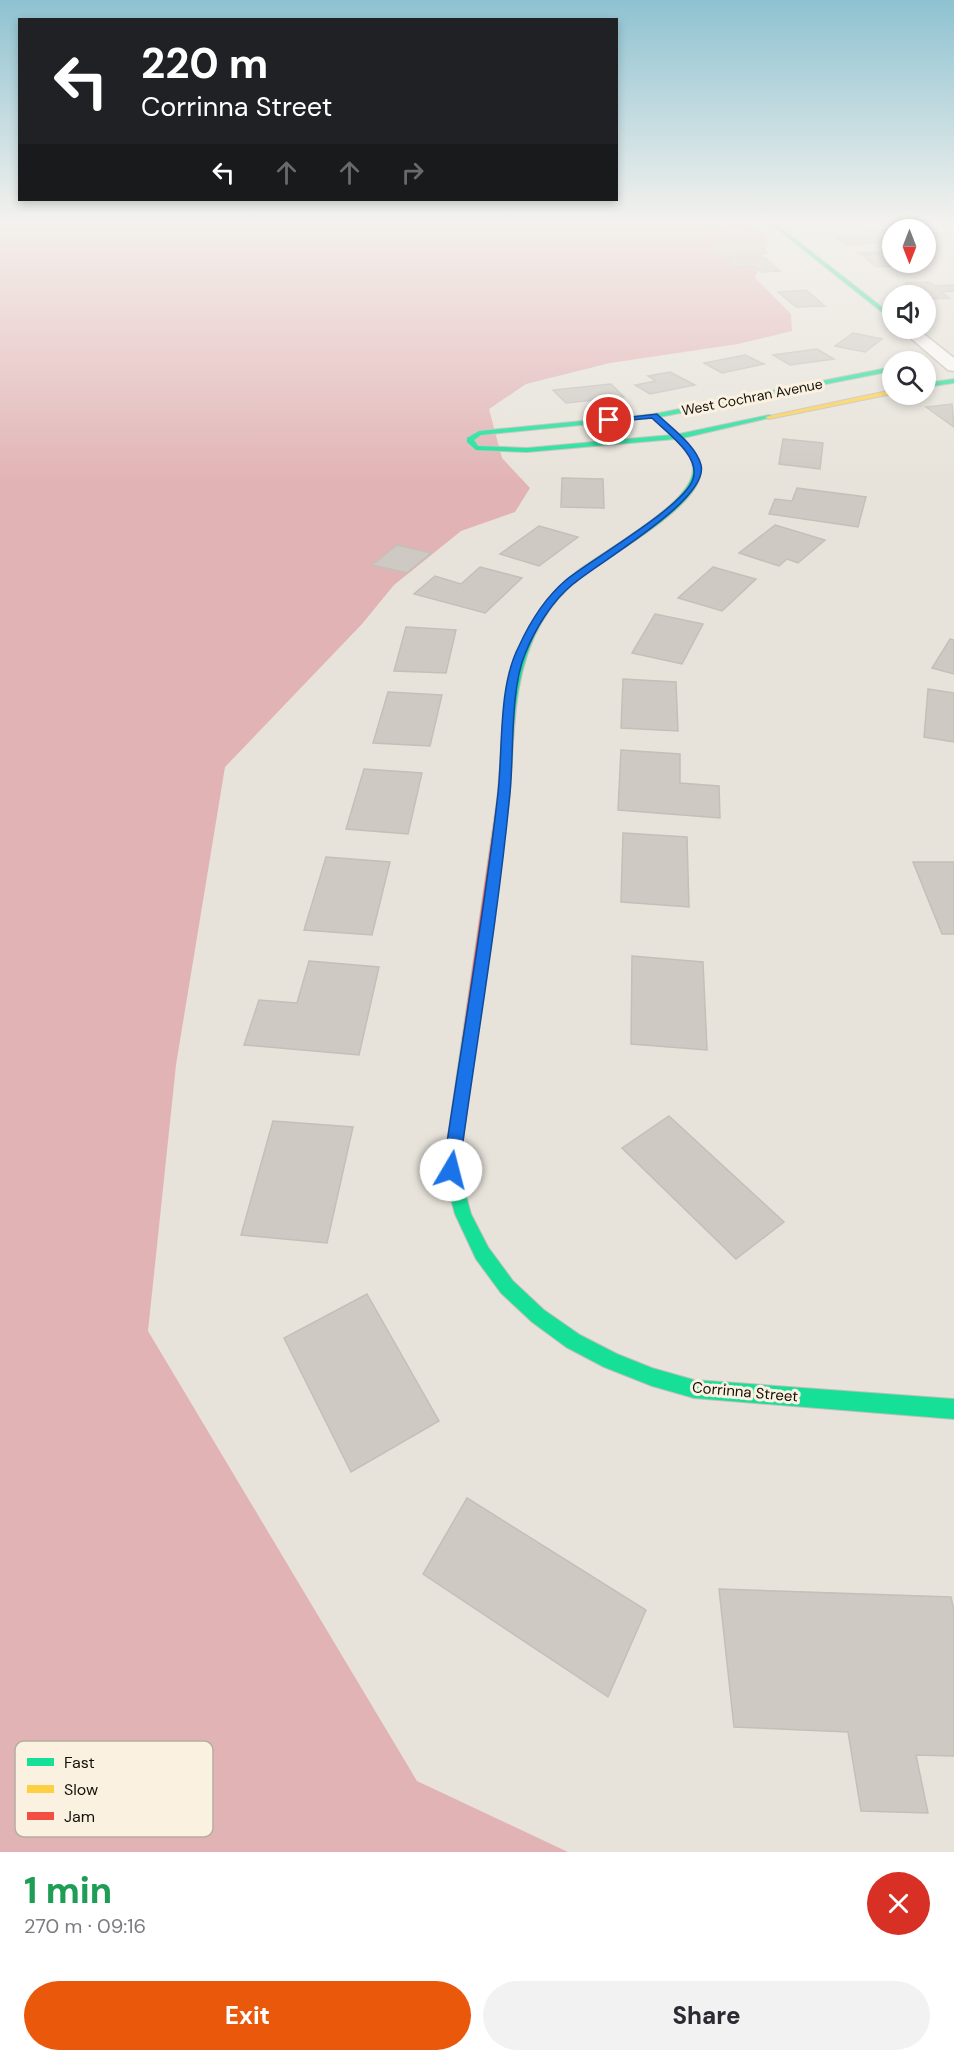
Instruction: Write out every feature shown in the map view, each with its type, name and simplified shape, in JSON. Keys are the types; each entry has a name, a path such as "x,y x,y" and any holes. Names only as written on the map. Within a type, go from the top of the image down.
{"street":[{"path":"920,339 952,363"},
{"path":"936,364 952,363"},
{"name":"West Cochran Avenue","path":"882,371 654,416 479,433 470,440 477,448 495,450 675,437 882,394"},
{"path":"936,384 954,381"},
{"name":"Corrinna Street","path":"654,416 689,450 697,464 698,479 689,494 568,583 536,622 519,655 513,680 504,794 451,1170 456,1202 488,1263 513,1292 541,1318 575,1343 612,1363 652,1379 694,1389 954,1409"}],"shaded area":[{"path":"0,310 787,310 791,314 792,331 738,344 610,363 526,384 489,409 502,458 530,488 515,512 461,531 394,585 362,624 225,767 176,1065 148,1331 417,1781 568,1852 0,1852"}],"building":[{"path":"853,333 882,339 865,352 835,346"},
{"path":"817,349 834,359 790,365 773,355"},
{"path":"745,355 764,364 722,373 704,363"},
{"path":"670,372 695,385 650,394 635,385 656,381 648,376"},
{"path":"611,384 624,397 566,403 553,390"},
{"path":"952,404 954,427 926,407"},
{"path":"783,439 823,443 820,469 779,464"},
{"path":"562,478 603,479 604,508 561,507"},
{"path":"797,488 866,497 858,527 769,514 775,499 792,501"},
{"path":"775,525 825,540 798,563 787,559 779,566 739,553"},
{"path":"539,526 578,537 539,566 500,554"},
{"path":"397,545 431,553 407,573 372,565"},
{"path":"480,567 522,578 485,613 414,594 435,576 461,584"},
{"path":"713,567 756,579 722,611 678,598"},
{"path":"655,614 703,624 682,664 632,653"},
{"path":"406,627 456,630 446,673 394,671"},
{"path":"950,639 954,640 954,674 932,668"},
{"path":"623,679 676,682 678,731 621,728"},
{"path":"928,689 954,693 954,742 924,737"},
{"path":"388,692 442,695 430,746 373,743"},
{"path":"621,750 680,754 680,783 719,786 720,818 618,810"},
{"path":"364,769 422,773 408,834 346,829"},
{"path":"623,833 687,837 689,907 621,902"},
{"path":"326,857 390,862 372,935 304,930"},
{"path":"913,862 954,862 954,934 942,934"},
{"path":"632,956 703,962 707,1050 631,1044"},
{"path":"309,961 379,967 359,1055 244,1045 259,1000 297,1003"},
{"path":"669,1116 784,1222 736,1259 622,1148"},
{"path":"273,1121 353,1127 327,1243 241,1235"},
{"path":"367,1294 439,1421 351,1472 284,1338"},
{"path":"467,1498 646,1610 608,1697 423,1574"},
{"path":"719,1589 951,1597 954,1611 954,1756 916,1755 928,1813 861,1811 848,1732 734,1727"}],"traffic: fast":[{"path":"769,417 675,437 527,450 476,448 470,440 479,433 654,416 882,371"},
{"path":"936,384 954,381"},
{"path":"503,801 513,687 525,643 536,623 567,584 667,511 685,494 696,478 697,463 690,450 654,416"},
{"path":"469,1041 451,1170 463,1214 482,1253 507,1287 538,1316 573,1341 611,1361 652,1377 694,1389 954,1409"}],"traffic: slow":[{"path":"769,417 882,394"}],"traffic: jam":[{"path":"469,1041 503,801"}],"route":[{"path":"451,1170 504,794 513,680 519,655 536,622 568,583 681,501 689,494 698,479 697,464 689,450 654,416 609,420"}]}
